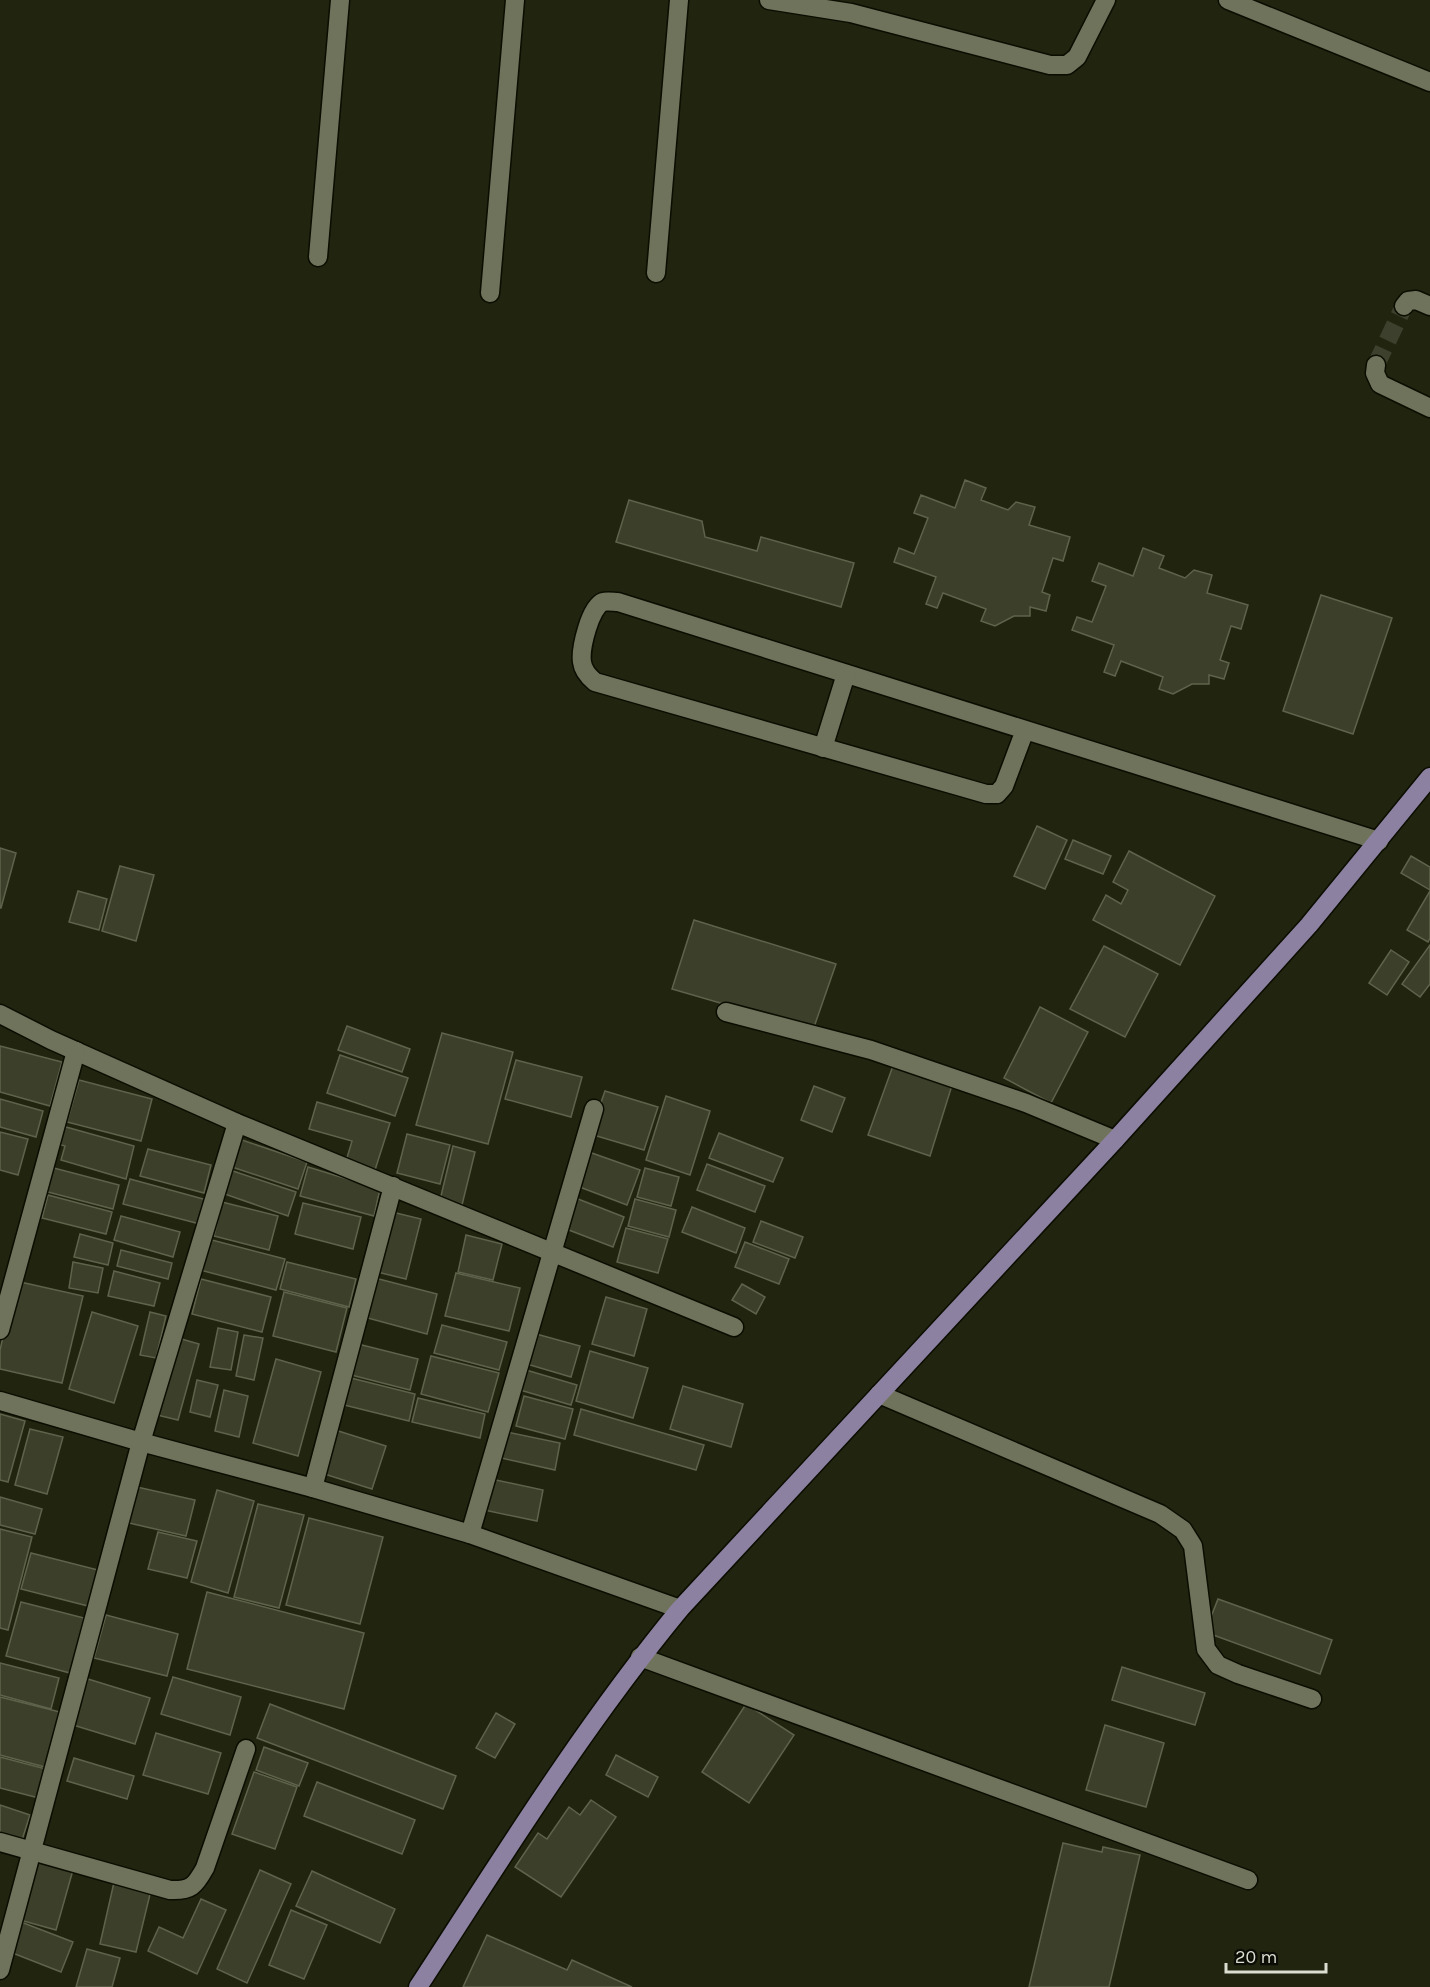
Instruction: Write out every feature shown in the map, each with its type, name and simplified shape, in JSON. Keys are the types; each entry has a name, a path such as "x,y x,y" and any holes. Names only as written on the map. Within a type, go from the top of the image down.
{"main road":[{"path":"418,1987 533,1808 587,1730 640,1658 680,1609 1115,1140 1309,925 1430,777"}],"street":[{"path":"318,257 340,0"},
{"path":"490,293 515,0"},
{"path":"656,273 679,0"},
{"path":"769,0 851,13 1050,65 1067,65 1077,57 1106,0"},
{"path":"1228,0 1430,82"},
{"path":"1404,306 1408,301 1416,300 1430,306"},
{"path":"1376,364 1375,373 1380,384 1430,408"},
{"path":"1025,730 1004,786 997,794 986,794 595,682 586,674 582,662 586,637 594,610 603,602 618,602 1379,841"},
{"path":"823,748 846,674"},
{"path":"726,1012 871,1050 1026,1103 1115,1140"},
{"path":"0,1014 76,1051 237,1123 734,1327"},
{"path":"0,1330 76,1051"},
{"path":"470,1534 594,1109"},
{"path":"0,1970 141,1442 237,1123"},
{"path":"313,1488 393,1186"},
{"path":"879,1394 1160,1514 1183,1530 1193,1546 1206,1649 1218,1665 1312,1699"},
{"path":"0,1401 470,1534 680,1609"},
{"path":"640,1658 1248,1880"},
{"path":"0,1842 170,1890 184,1891 197,1884 205,1868 246,1749"}],"building":[{"path":"965,480 986,488 981,500 1008,510 1016,502 1035,507 1029,525 1070,537 1063,561 1053,558 1042,592 1050,595 1046,611 1030,607 1030,616 1014,616 995,626 981,621 986,609 943,593 937,608 926,604 936,577 894,562 899,548 914,554 928,518 914,513 921,495 955,508"},
{"path":"629,500 702,521 705,537 757,551 761,537 854,563 841,607 616,542"},
{"path":"1143,548 1164,556 1159,568 1185,578 1194,570 1212,575 1207,593 1248,605 1241,629 1231,626 1220,660 1229,663 1224,679 1209,675 1209,684 1192,684 1173,694 1159,689 1163,677 1121,661 1115,676 1104,672 1114,645 1072,630 1077,617 1092,622 1106,586 1092,581 1099,563 1133,576"},
{"path":"1321,595 1392,618 1353,734 1283,711"},
{"path":"1037,826 1067,840 1045,889 1014,876"},
{"path":"1073,840 1111,856 1103,874 1065,859"},
{"path":"0,848 16,853 1,908 0,908"},
{"path":"1129,851 1215,896 1180,965 1093,920 1106,895 1121,904 1128,890 1113,882"},
{"path":"1411,856 1430,867 1430,890 1401,873"},
{"path":"120,866 154,875 136,941 102,931"},
{"path":"78,891 107,899 99,930 69,922"},
{"path":"1430,891 1430,938 1428,942 1407,930"},
{"path":"694,920 836,964 813,1030 672,989"},
{"path":"1430,945 1430,984 1420,997 1402,984"},
{"path":"1104,946 1158,974 1125,1037 1070,1009"},
{"path":"1391,950 1409,962 1387,995 1369,983"},
{"path":"1040,1007 1088,1032 1051,1103 1004,1078"},
{"path":"347,1026 410,1049 402,1072 338,1050"},
{"path":"442,1033 513,1052 488,1144 416,1125"},
{"path":"0,1046 62,1062 50,1106 0,1092"},
{"path":"340,1055 408,1078 395,1116 327,1093"},
{"path":"516,1060 582,1077 571,1117 505,1099"},
{"path":"894,1063 953,1082 930,1156 868,1135"},
{"path":"79,1080 152,1099 141,1141 67,1122"},
{"path":"814,1086 845,1098 832,1132 801,1120"},
{"path":"605,1091 658,1107 644,1150 590,1134"},
{"path":"666,1096 710,1111 690,1175 646,1160"},
{"path":"0,1099 43,1111 36,1137 0,1127"},
{"path":"317,1102 390,1123 375,1170 346,1161 352,1141 309,1129"},
{"path":"59,1125 134,1146 126,1179 61,1160 65,1146 54,1143"},
{"path":"0,1132 28,1139 18,1175 0,1170"},
{"path":"719,1133 783,1158 773,1182 709,1158"},
{"path":"407,1134 450,1145 440,1184 397,1173"},
{"path":"236,1138 307,1162 298,1189 226,1165"},
{"path":"453,1146 475,1152 462,1205 440,1200"},
{"path":"148,1149 211,1165 204,1193 140,1176"},
{"path":"589,1152 640,1170 627,1205 577,1186"},
{"path":"707,1164 765,1186 755,1212 697,1190"},
{"path":"50,1167 119,1185 113,1209 44,1191"},
{"path":"308,1167 380,1189 374,1216 300,1196"},
{"path":"645,1168 679,1177 671,1206 637,1197"},
{"path":"227,1169 296,1192 288,1216 219,1192"},
{"path":"130,1179 207,1200 200,1224 123,1204"},
{"path":"48,1195 112,1212 106,1234 42,1218"},
{"path":"573,1197 624,1217 613,1247 561,1227"},
{"path":"635,1199 676,1210 669,1237 628,1226"},
{"path":"222,1202 278,1216 269,1250 214,1236"},
{"path":"303,1203 361,1217 353,1249 295,1234"},
{"path":"692,1207 745,1228 736,1253 682,1232"},
{"path":"392,1212 421,1219 406,1279 377,1272"},
{"path":"121,1216 180,1232 173,1257 114,1240"},
{"path":"761,1221 803,1237 795,1258 753,1242"},
{"path":"626,1228 668,1239 658,1273 617,1262"},
{"path":"80,1234 113,1243 108,1265 74,1257"},
{"path":"466,1235 502,1244 493,1280 458,1272"},
{"path":"208,1239 285,1259 276,1290 200,1270"},
{"path":"745,1242 789,1259 779,1284 735,1267"},
{"path":"121,1250 172,1263 168,1279 117,1266"},
{"path":"73,1262 103,1268 98,1293 69,1288"},
{"path":"287,1262 356,1279 349,1307 280,1289"},
{"path":"114,1271 160,1283 154,1306 108,1296"},
{"path":"456,1273 520,1288 509,1331 445,1316"},
{"path":"375,1278 437,1294 427,1334 364,1317"},
{"path":"201,1279 271,1297 262,1332 192,1314"},
{"path":"16,1281 83,1296 62,1383 0,1369 0,1350"},
{"path":"742,1284 765,1297 756,1314 732,1300"},
{"path":"284,1292 347,1308 336,1352 273,1336"},
{"path":"606,1297 647,1309 634,1356 592,1344"},
{"path":"92,1312 138,1326 114,1403 69,1389"},
{"path":"150,1312 166,1316 156,1358 140,1355"},
{"path":"442,1325 507,1342 499,1370 434,1353"},
{"path":"218,1328 238,1332 231,1370 210,1367"},
{"path":"529,1332 580,1346 571,1377 520,1362"},
{"path":"244,1335 263,1338 254,1380 236,1376"},
{"path":"178,1338 199,1344 178,1420 157,1415"},
{"path":"358,1344 418,1359 410,1390 351,1375"},
{"path":"590,1351 648,1368 633,1418 576,1401"},
{"path":"431,1356 499,1373 488,1412 421,1394"},
{"path":"276,1359 321,1372 298,1456 253,1443"},
{"path":"526,1370 577,1385 571,1405 520,1390"},
{"path":"347,1377 415,1394 409,1421 340,1404"},
{"path":"197,1380 218,1385 210,1417 190,1412"},
{"path":"683,1386 743,1404 731,1447 670,1429"},
{"path":"224,1390 248,1396 239,1437 215,1431"},
{"path":"524,1396 573,1409 565,1439 516,1426"},
{"path":"418,1398 485,1414 480,1438 412,1422"},
{"path":"581,1409 704,1445 696,1470 574,1435"},
{"path":"0,1414 25,1421 8,1482 0,1480"},
{"path":"30,1429 63,1437 47,1494 15,1485"},
{"path":"332,1429 386,1446 372,1489 318,1472"},
{"path":"502,1431 560,1443 555,1470 497,1457"},
{"path":"491,1479 543,1490 537,1521 484,1510"},
{"path":"137,1487 195,1500 186,1536 129,1523"},
{"path":"217,1490 254,1501 228,1593 191,1582"},
{"path":"0,1497 42,1509 35,1534 0,1525"},
{"path":"258,1504 304,1515 279,1608 234,1597"},
{"path":"309,1518 383,1537 360,1624 286,1605"},
{"path":"0,1529 32,1537 8,1630 0,1628"},
{"path":"158,1532 197,1541 187,1578 148,1569"},
{"path":"31,1553 102,1571 92,1607 21,1589"},
{"path":"207,1592 364,1633 344,1709 187,1669"},
{"path":"1218,1599 1332,1640 1320,1674 1205,1632"},
{"path":"21,1602 84,1618 70,1673 6,1656"},
{"path":"106,1615 178,1634 167,1676 94,1658"},
{"path":"0,1663 59,1678 51,1709 0,1695"},
{"path":"1122,1667 1205,1693 1195,1725 1112,1700"},
{"path":"173,1677 241,1697 230,1735 161,1714"},
{"path":"88,1679 150,1698 135,1744 73,1725"},
{"path":"0,1697 60,1712 45,1767 0,1755"},
{"path":"270,1704 456,1776 443,1809 257,1738"},
{"path":"746,1704 794,1735 749,1803 702,1772"},
{"path":"496,1713 515,1724 495,1758 476,1748"},
{"path":"1105,1725 1164,1743 1146,1807 1086,1790"},
{"path":"156,1733 221,1753 208,1794 143,1775"},
{"path":"264,1747 308,1763 299,1786 256,1770"},
{"path":"616,1755 658,1777 648,1797 606,1775"},
{"path":"0,1757 46,1769 39,1798 0,1788"},
{"path":"74,1758 134,1776 127,1799 67,1781"},
{"path":"254,1772 297,1787 275,1849 232,1834"},
{"path":"317,1782 415,1820 402,1854 304,1816"},
{"path":"591,1800 616,1817 561,1897 515,1867 538,1833 547,1839 569,1807 580,1815"},
{"path":"0,1805 30,1815 21,1843 0,1836"},
{"path":"1063,1843 1102,1852 1103,1847 1140,1855 1109,1987 1029,1987"},
{"path":"37,1859 73,1870 56,1930 20,1920"},
{"path":"260,1870 291,1884 247,1983 217,1969"},
{"path":"312,1871 395,1909 380,1943 296,1906"},
{"path":"115,1878 152,1886 136,1952 100,1944"},
{"path":"201,1899 226,1910 197,1974 148,1951 159,1927 183,1938"},
{"path":"291,1910 327,1925 304,1979 269,1965"},
{"path":"21,1922 73,1942 61,1972 10,1952"},
{"path":"487,1935 567,1970 572,1960 632,1987 463,1987"},
{"path":"87,1949 120,1958 112,1987 76,1987"}],"tunnel":[{"path":"1376,365 1404,306"}]}
